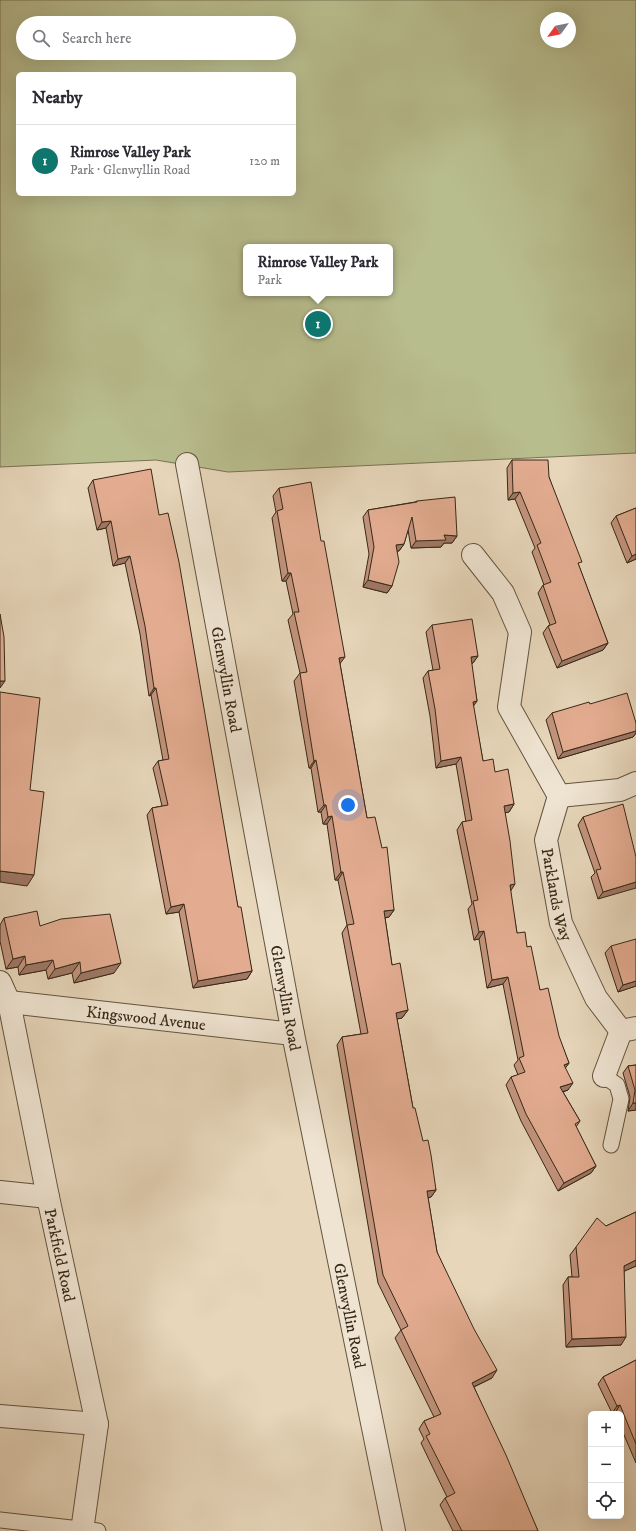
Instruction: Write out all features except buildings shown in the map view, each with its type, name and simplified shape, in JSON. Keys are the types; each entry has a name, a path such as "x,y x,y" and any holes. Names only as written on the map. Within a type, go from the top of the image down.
{"street":[{"name":"Glenwyllin Road","path":"187,464 293,1034 394,1531"},
{"path":"473,555 503,593 520,632 509,707 559,796 620,790 636,782"},
{"name":"Parklands Way","path":"559,796 546,840 562,923 596,998 629,1030 604,1076"},
{"name":"Parkfield Road","path":"0,982 97,1424 88,1530"},
{"name":"Kingswood Avenue","path":"5,1002 293,1034"},
{"path":"0,1192 48,1197"},
{"path":"0,1416 97,1424"}],"lane":[{"path":"604,1076 617,1085 621,1099 611,1145"},
{"path":"0,1520 88,1530"}],"green space":[{"path":"0,0 636,0 636,453 228,472 156,460 0,467"}],"place":[{"name":"Rimrose Valley Park","path":"318,324"}]}
